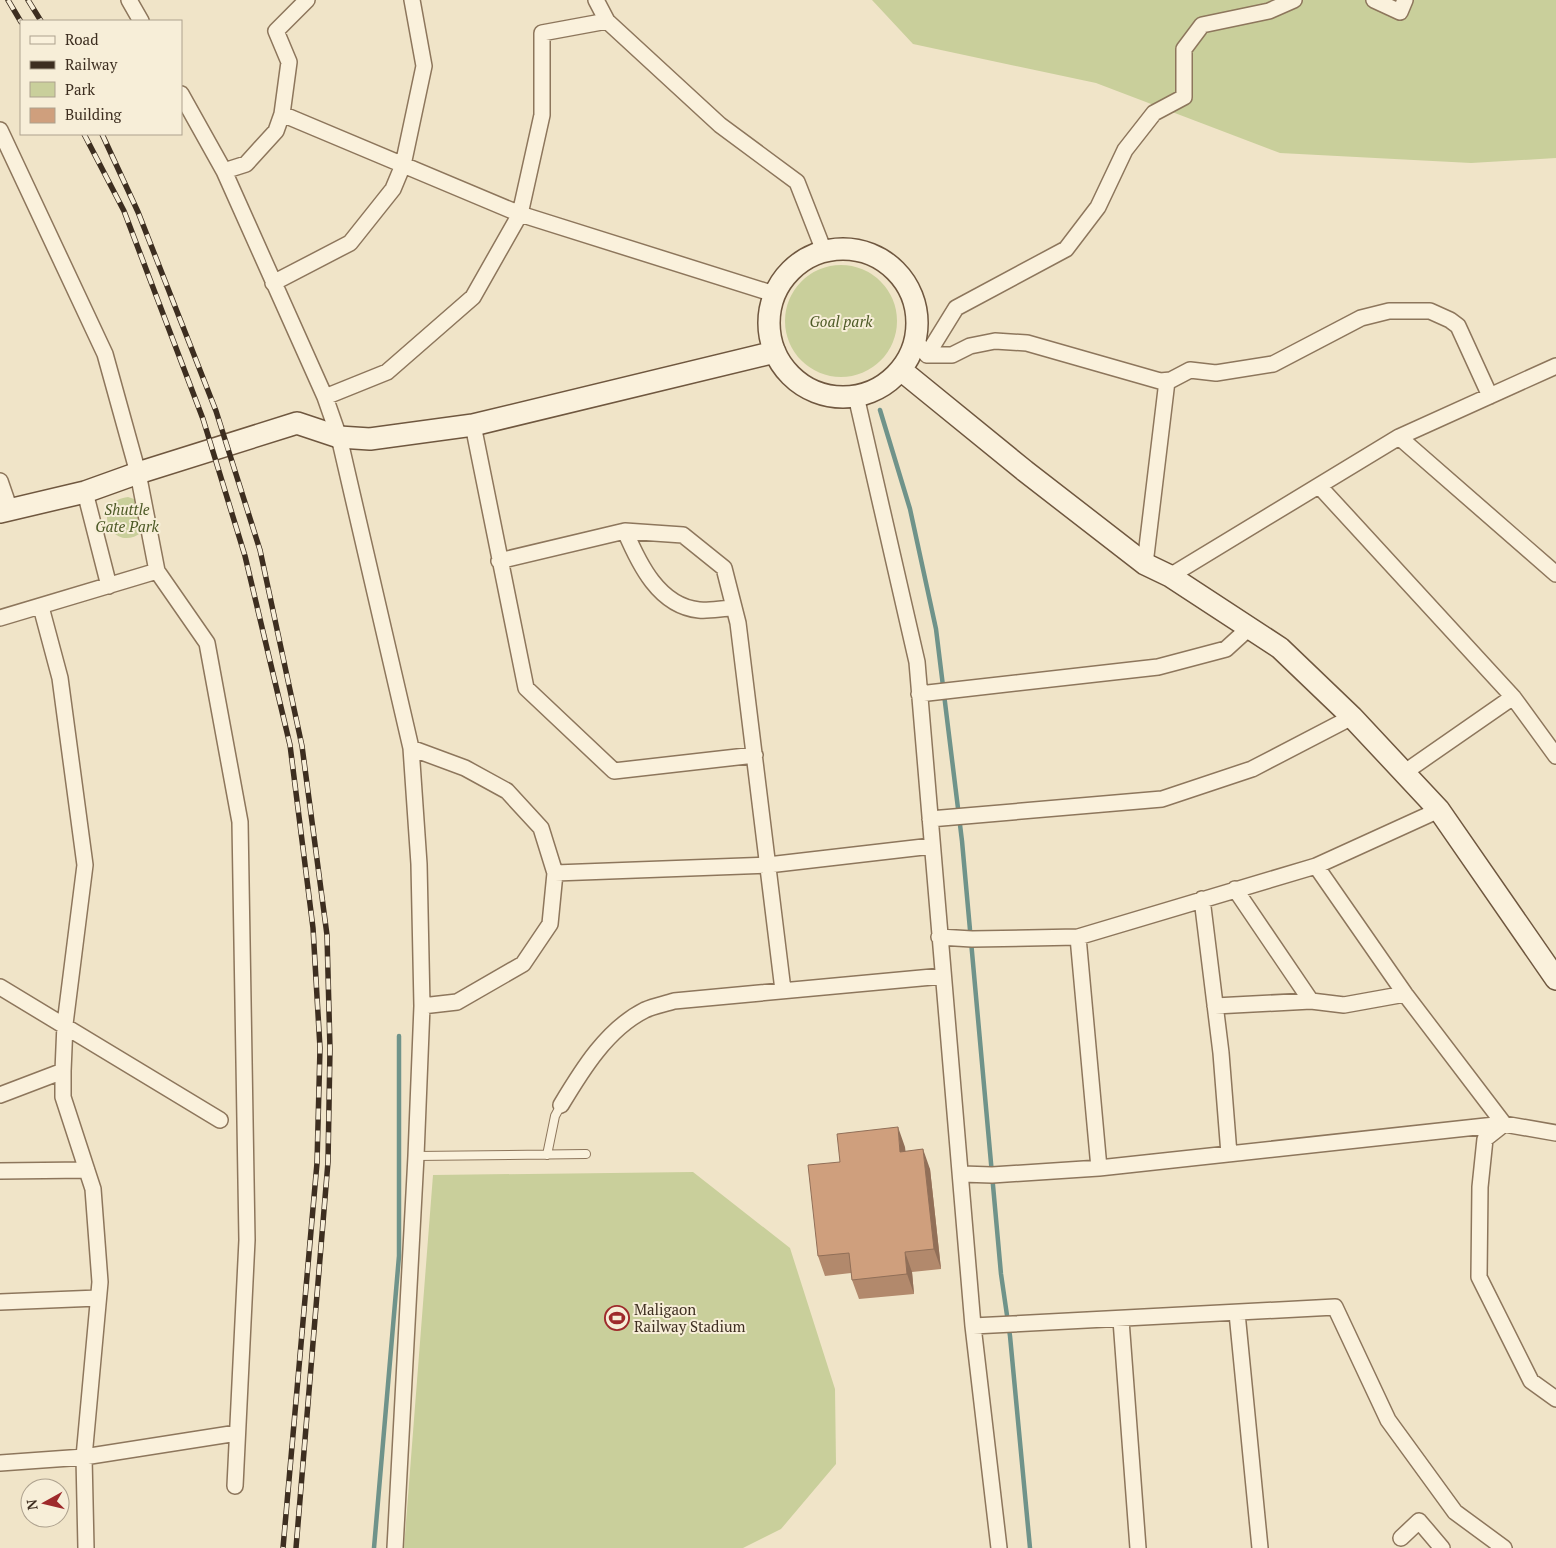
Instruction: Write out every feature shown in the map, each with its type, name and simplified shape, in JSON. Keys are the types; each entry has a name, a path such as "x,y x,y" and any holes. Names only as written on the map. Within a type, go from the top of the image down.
{"street":[{"path":"129,0 140,20"},
{"path":"224,172 246,164 276,131 282,114 289,62 276,31 307,0"},
{"path":"273,283 350,243 393,189 403,165 424,66 412,0"},
{"path":"596,0 608,21 720,125 796,182 824,251"},
{"path":"921,347 914,301 906,284 894,268 878,257 860,250 841,248 824,251 802,260 786,275 774,294 769,313 769,333 775,352 788,373 808,388 831,396 856,396 873,391 888,382 901,370 910,356 921,347 956,308 1066,249 1098,207 1125,150 1154,113 1184,97 1184,49 1202,25 1269,10 1294,0"},
{"path":"1374,0 1400,12 1405,0"},
{"path":"325,397 387,372 473,297 520,214 542,115 542,33 608,21"},
{"path":"182,96 224,172 325,397 338,437 411,748 419,864 422,1006 395,1548"},
{"path":"282,114 520,214 774,294"},
{"path":"0,130 105,354 138,473 157,572 208,643 240,822 247,1240 235,1486"},
{"path":"921,347 952,355 970,346 995,341 1027,343 1160,381 1166,381 1190,370 1216,373 1272,364 1361,318 1389,311 1430,311 1450,320 1458,326 1490,396"},
{"path":"0,481 5,511 85,492 138,473 297,423 338,437 370,439 473,425 775,352"},
{"path":"1170,576 1320,488 1399,437 1556,366"},
{"path":"901,370 1025,471 1145,564 1170,576 1280,648 1352,717 1439,810 1556,979"},
{"path":"1145,564 1166,381"},
{"path":"856,396 916,662 974,1326 999,1548"},
{"path":"473,425 526,688 614,771 755,754"},
{"path":"1399,437 1550,558 1556,574"},
{"path":"1320,488 1512,697 1556,756"},
{"path":"85,492 109,586"},
{"path":"499,560 625,531 683,535 724,568 738,623 783,990"},
{"path":"625,531 643,569 655,586 672,601 700,610 734,608"},
{"path":"0,618 157,572"},
{"path":"41,607 60,678 85,865 65,1024 63,1097 93,1189 100,1282 84,1457 86,1548"},
{"path":"919,694 1158,667 1226,649 1249,628"},
{"path":"1405,772 1512,697"},
{"path":"930,819 1162,799 1252,769 1352,717"},
{"path":"411,748 465,768 507,791 540,828 555,872 550,924 523,964 457,1002 422,1006"},
{"path":"939,937 972,939 1078,937 1316,866 1439,810"},
{"path":"555,872 768,864 932,846"},
{"path":"1316,866 1405,994 1504,1124"},
{"path":"1235,889 1311,1001"},
{"path":"1202,899 1215,1006 1229,1154"},
{"path":"1078,937 1100,1168"},
{"path":"561,1105 588,1062 619,1029 644,1010 674,1000 942,976"},
{"path":"0,986 220,1120"},
{"path":"1215,1006 1311,1001 1344,1005 1405,994"},
{"path":"0,1096 63,1071"},
{"path":"1504,1124 1485,1139 1480,1187 1479,1277 1531,1381 1556,1399"},
{"path":"962,1174 992,1175 1100,1168 1504,1124 1556,1133"},
{"path":"0,1171 87,1170"},
{"path":"0,1302 98,1298"},
{"path":"974,1326 1335,1308 1388,1420 1455,1512 1504,1548"},
{"path":"1237,1313 1260,1548"},
{"path":"1121,1320 1138,1548"},
{"path":"0,1462 84,1457 237,1433"},
{"path":"1401,1538 1419,1521 1442,1548"}],"lane":[{"path":"546,1155 554,1116 561,1105"},
{"path":"416,1156 586,1154"}],"green space":[{"path":"872,0 1556,0 1556,158 1471,163 1280,153 1096,83 913,44"},
{"name":"Goal park","path":"841,265 862,269 881,281 893,300 897,321 893,342 881,361 862,373 841,377 820,373 801,361 789,342 785,321 789,300 801,281 820,269"},
{"name":"Shuttle Gate Park","path":"128,497 140,501 142,532 131,538 122,537 114,533 107,517 109,508 116,501"},
{"name":"Maligaon Railway Stadium","path":"693,1172 790,1248 835,1389 836,1464 781,1529 743,1548 404,1548 433,1175"}],"building":[{"path":"898,1127 900,1152 923,1149 934,1249 905,1252 907,1274 852,1280 849,1253 818,1256 808,1165 840,1162 837,1134"}],"waterway":[{"path":"880,410 910,509 936,629 962,841 1001,1274 1010,1336 1030,1548"},
{"path":"374,1548 399,1256 399,1036"}],"railway":[{"path":"8,0 20,20"},
{"path":"28,0 40,20"},
{"path":"85,135 124,211 203,419 245,556 290,745 313,928 320,1048 317,1163 283,1548"},
{"path":"102,135 138,212 216,411 260,550 302,746 327,935 330,1049 328,1162 296,1548"}],"place":[{"name":"Maligaon Railway Stadium","path":"617,1318"}]}
